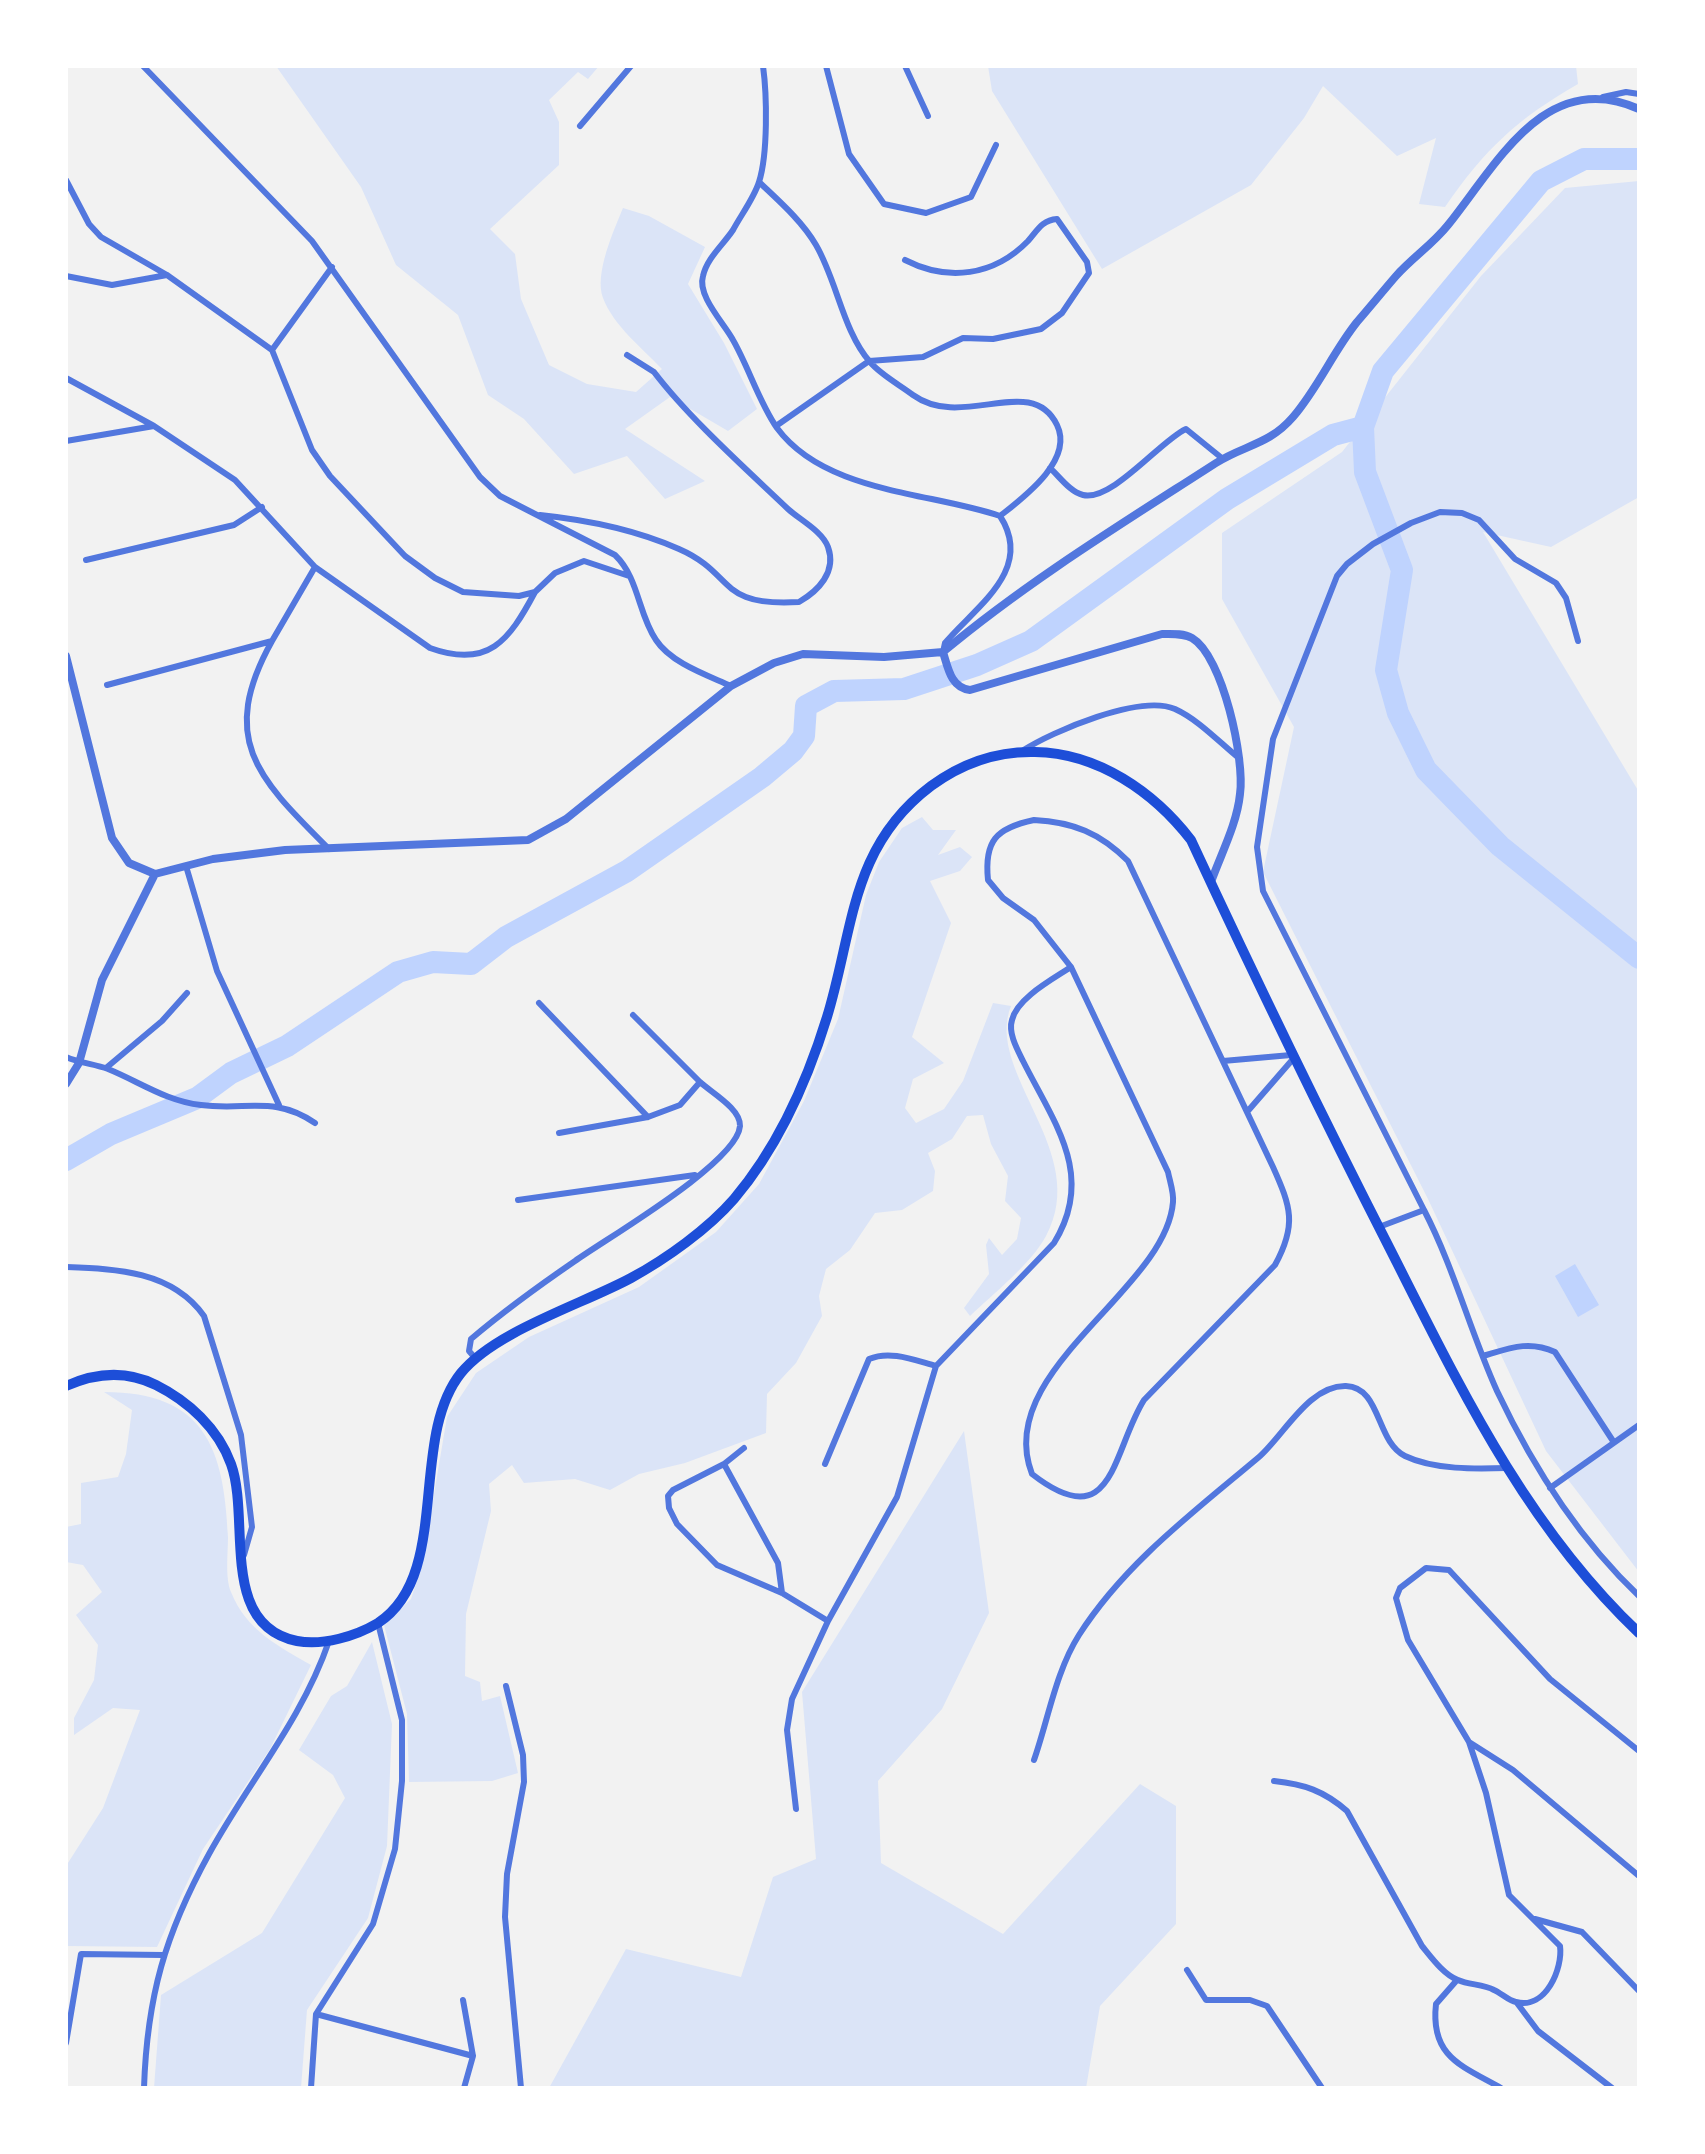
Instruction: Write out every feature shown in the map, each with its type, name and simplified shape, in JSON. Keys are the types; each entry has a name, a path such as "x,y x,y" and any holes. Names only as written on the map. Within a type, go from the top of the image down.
{"main road":[{"path":"66,1386 99,1375 118,1374 147,1381 180,1397 203,1419 219,1440 231,1464 239,1499 243,1586 266,1626 293,1640 329,1641 378,1622 403,1599 416,1568 442,1407 460,1373 517,1333 634,1276 731,1203 760,1166 803,1082 827,1018 862,877 875,845 895,817 941,779 972,762 1021,751 1046,752 1101,767 1133,784 1170,814 1191,840 1292,1057 1507,1468 1571,1564 1639,1633"}],"street":[{"path":"143,66 247,172 332,267 480,477 500,496 601,545 626,565 656,642 672,656 731,686"},
{"path":"580,126 631,66"},
{"path":"763,66 765,104 759,182 702,278 703,292 740,352 776,426 795,448 823,466 860,480 1000,516 1008,532 1010,557 1004,577 988,602 945,643 943,652 953,681 964,690 982,688 1162,634 1190,637 1197,643 1221,682 1240,759 1238,804 1211,882"},
{"path":"826,66 849,154 884,204 926,213 971,197 996,145"},
{"path":"905,66 928,116"},
{"path":"66,656 112,838 129,863 155,874 285,850 478,844 540,836 566,819 731,686 774,663 803,654 884,657 943,652 1059,562 1223,459 1269,440 1294,416 1356,324 1396,276 1440,235 1500,155 1555,107 1572,99 1626,92 1639,94"},
{"path":"1603,97 1639,109"},
{"path":"66,180 93,231 167,275 272,350 312,450 330,476 405,556 435,578 463,592 519,596 535,592"},
{"path":"759,182 816,246 869,361 922,401 939,407 976,409 1027,400 1039,403 1057,425 1061,436 1060,454 1050,468 1000,516"},
{"path":"776,426 869,361 923,357 963,338 993,339 1041,329 1062,313 1086,280 1087,262 1057,219 1042,223 1002,263 983,270 959,274 920,268 905,260"},
{"path":"272,350 332,267"},
{"path":"66,276 112,285 167,275"},
{"path":"532,514 607,525 683,550 730,591 745,599 799,602 823,582 829,557 827,546 817,534 654,372 627,355"},
{"path":"66,378 154,426 235,480 315,567 386,621 430,648 451,656 475,657 496,646 517,627 535,592 570,564 584,561 629,576"},
{"path":"66,441 154,426"},
{"path":"1050,468 1077,493 1096,494 1132,474 1186,429 1223,459"},
{"path":"86,560 234,525 262,507"},
{"path":"1578,641 1566,598 1556,583 1515,559 1479,520 1462,513 1440,512 1411,523 1373,544 1337,576 1281,715 1273,739 1257,847 1263,891 1448,1259 1497,1391 1550,1488 1639,1596"},
{"path":"315,567 250,686 247,707 251,755 276,796 329,849"},
{"path":"107,685 272,641"},
{"path":"1021,751 1059,732 1153,705 1175,709 1190,718 1240,759"},
{"path":"1034,820 1084,828 1109,842 1128,861 1223,1061 1286,1197 1291,1223 1288,1242 1275,1265 1256,1287 1144,1400 1132,1419 1111,1476 1098,1489 1079,1498 1059,1494 1032,1474 1028,1462 1027,1441 1040,1395 1064,1358 1144,1264 1167,1226 1173,1203 1168,1172 1071,967 1034,920 1003,898 988,880 989,847 1000,833 1034,820"},
{"path":"186,866 217,971 279,1105"},
{"path":"66,1084 79,1063 102,980 155,874"},
{"path":"796,1809 787,1730 792,1699 828,1621 897,1497 936,1366 1054,1243 1067,1221 1073,1176 1068,1152 1015,1045 1011,1025 1012,1017 1023,1003 1071,967"},
{"path":"106,1068 162,1021 187,993"},
{"path":"539,1003 648,1117"},
{"path":"476,1359 469,1351 471,1339 495,1319 699,1175 733,1145 740,1124 738,1115 633,1015"},
{"path":"66,1057 106,1068 174,1100 203,1105 279,1105 295,1109 315,1123"},
{"path":"1223,1061 1292,1057"},
{"path":"1247,1112 1292,1057"},
{"path":"559,1133 648,1117 680,1105 700,1082"},
{"path":"518,1200 699,1175"},
{"path":"1379,1227 1424,1210"},
{"path":"66,1267 144,1274 192,1299 204,1316 228,1386 250,1492 252,1527 242,1562"},
{"path":"1483,1356 1526,1344 1540,1345 1555,1352 1613,1441"},
{"path":"825,1464 869,1359 879,1355 897,1356 936,1366"},
{"path":"1034,1760 1068,1654 1098,1609 1146,1555 1196,1507 1282,1436 1314,1398 1342,1386 1355,1387 1371,1403 1390,1444 1406,1456 1462,1467 1507,1468"},
{"path":"1550,1488 1639,1425"},
{"path":"744,1448 724,1464 673,1490 668,1496 669,1508 690,1541 717,1565 782,1593 828,1621"},
{"path":"724,1464 778,1563 782,1593"},
{"path":"1517,2003 1538,1996 1553,1982 1561,1967 1560,1946 1509,1895 1486,1793 1469,1742 1408,1640 1396,1598 1400,1588 1426,1568 1449,1570 1550,1679 1639,1751"},
{"path":"311,2088 316,2014 373,1924 395,1849 402,1781 402,1720 378,1622"},
{"path":"144,2088 153,1987 163,1955 209,1854 298,1713 329,1641"},
{"path":"506,1686 523,1755 524,1782 507,1874 505,1917 521,2088"},
{"path":"1469,1742 1513,1770 1639,1876"},
{"path":"1274,1781 1307,1786 1329,1795 1347,1811 1422,1946 1457,1980 1481,1984 1517,2003 1538,2031 1612,2088"},
{"path":"1531,1918 1582,1932 1639,1991"},
{"path":"66,2043 70,1982 81,1954 163,1955"},
{"path":"1187,1970 1206,2000 1250,2000 1267,2006 1322,2088"},
{"path":"1457,1980 1436,2004 1443,2051 1451,2060 1501,2088"},
{"path":"463,2000 473,2056 464,2088"},
{"path":"316,2014 473,2056"}],"shaded area":[{"path":"276,66 599,66 588,79 578,72 549,100 559,122 559,165 490,229 515,254 521,299 549,365 587,384 636,392 662,369 614,318 601,288 606,252 623,208 649,216 705,247 688,284 724,343 757,409 728,431 670,397 625,429 705,481 665,499 627,456 574,474 524,419 488,395 458,315 396,265 361,187"},
{"path":"988,66 1576,66 1578,84 1537,110 1504,137 1474,168 1445,207 1419,204 1436,138 1397,156 1323,86 1304,118 1251,185 1102,269 992,91"},
{"path":"1639,181 1639,497 1551,547 1483,532 1639,792 1639,1572 1546,1451 1428,1199 1263,872 1294,727 1222,599 1222,533 1342,452 1481,276 1565,188"},
{"path":"922,817 933,830 956,830 938,855 960,847 972,857 960,871 930,881 951,923 912,1037 944,1063 913,1079 905,1108 916,1123 944,1109 963,1081 993,1003 1011,1006 1007,1032 1012,1058 1048,1144 1056,1174 1057,1205 1046,1236 1021,1268 970,1316 964,1308 989,1274 986,1245 989,1238 1002,1255 1017,1239 1021,1218 1005,1201 1008,1176 991,1144 983,1115 967,1116 952,1139 928,1153 935,1171 933,1191 902,1210 875,1213 850,1250 826,1269 819,1296 822,1316 796,1363 767,1394 766,1433 685,1463 639,1474 610,1490 575,1479 524,1483 512,1465 489,1484 491,1511 466,1614 465,1676 480,1682 482,1701 500,1696 518,1773 492,1781 409,1782 407,1714 384,1625 411,1599 422,1565 447,1417 476,1373 529,1337 639,1287 716,1232 759,1184 804,1101 838,1019 866,895 879,862 902,828"},
{"path":"104,1392 138,1395 165,1402 187,1414 202,1431 214,1452 221,1477 228,1537 227,1573 237,1605 264,1636 311,1665 270,1749 203,1849 157,1947 66,1946 66,1866 103,1808 140,1710 113,1708 74,1735 74,1718 94,1680 98,1645 76,1615 102,1592 83,1565 66,1562 66,1527 81,1524 81,1483 118,1477 126,1454 132,1410"},
{"path":"964,1431 989,1613 942,1709 878,1781 881,1863 1003,1934 1140,1784 1176,1806 1176,1924 1100,2006 1086,2088 549,2088 626,1949 741,1977 773,1877 816,1859 802,1692"},
{"path":"372,1642 392,1724 387,1846 368,1918 307,2010 301,2088 154,2088 161,1995 262,1933 345,1798 333,1775 299,1750 331,1696 347,1686"}],"water":[{"path":"1575,1264 1599,1305 1578,1317 1555,1276"}],"waterway":[{"path":"1639,159 1584,159 1541,181 1383,371 1363,427 1365,472 1402,570 1386,670 1398,713 1426,770 1500,846 1639,958"},
{"path":"66,1160 111,1134 197,1098 231,1073 287,1046 398,972 433,962 471,964 506,937 627,871 762,777 793,751 804,736 806,706 834,691 904,689 977,665 1031,641 1227,499 1333,435 1363,427"}]}
